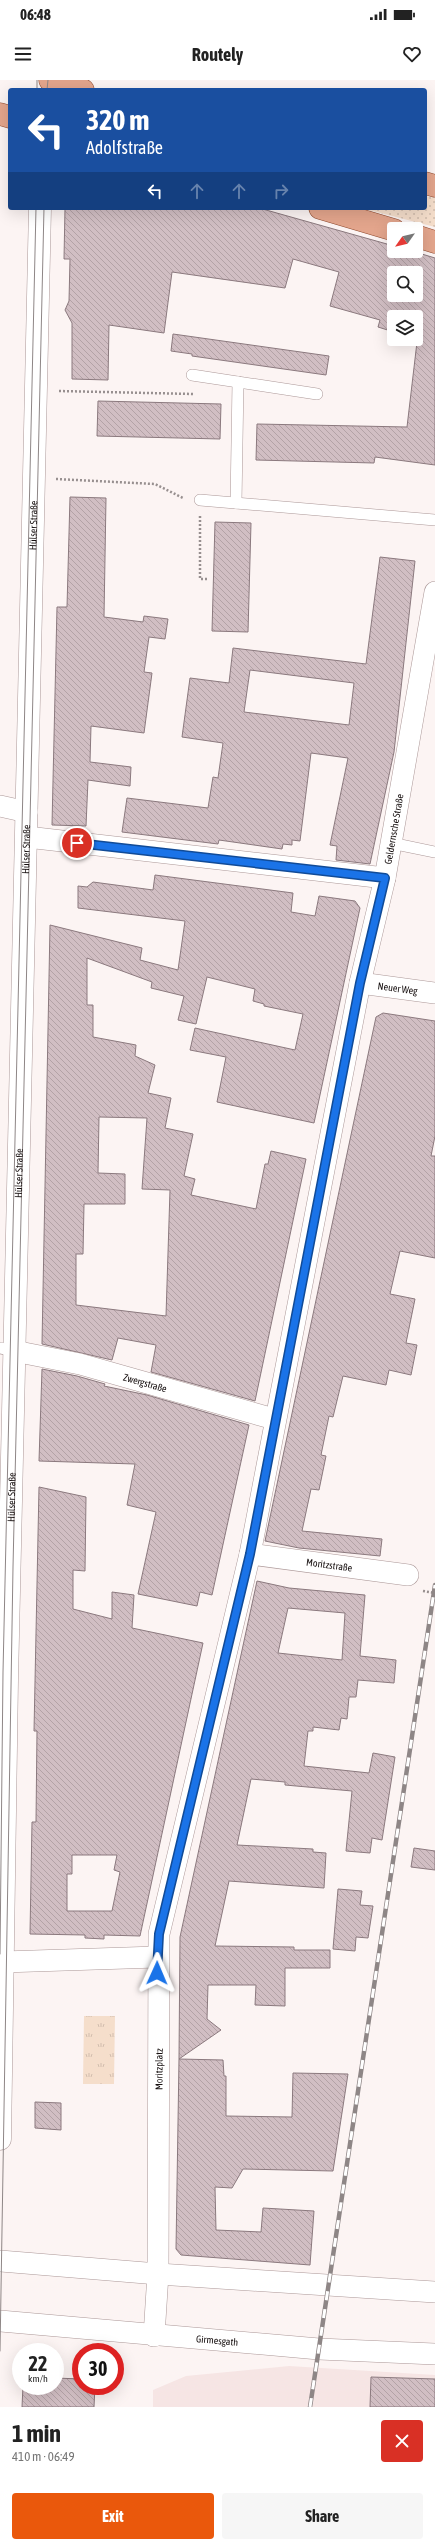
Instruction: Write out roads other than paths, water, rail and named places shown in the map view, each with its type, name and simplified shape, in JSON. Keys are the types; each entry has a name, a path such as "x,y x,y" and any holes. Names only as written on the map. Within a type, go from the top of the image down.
{"main road":[{"path":"50,80 76,88"},
{"path":"327,210 387,228"},
{"path":"423,238 435,242"}],"street":[{"name":"Hülser Straße","path":"0,2139 3,1962 7,1350 27,837 40,210"},
{"name":"Geldernsche Straße","path":"157,1957 159,1934 250,1554 274,1419 360,983 385,878 435,592"},
{"path":"0,806 27,812"},
{"path":"27,837 385,878"},
{"name":"Neuer Weg","path":"360,983 435,993"},
{"name":"Zwergstraße","path":"7,1350 80,1364 274,1419"},
{"name":"Moritzstraße","path":"250,1554 408,1575"},
{"path":"3,1962 157,1957"},
{"name":"Moritzplatz","path":"154,2336 158,2274 157,1957"},
{"path":"0,2261 158,2274 435,2292"},
{"name":"Girmesgath","path":"0,2321 154,2336 319,2349 435,2354"}],"lane":[{"path":"192,375 317,394"},
{"path":"236,503 238,382"},
{"path":"200,500 435,520"},
{"path":"391,843 435,852"}],"tram line":[{"path":"37,80 37,88"},
{"path":"47,88 48,80"},
{"path":"0,1954 3,1672 36,210"},
{"path":"0,2351 13,1567 44,210"}],"railway":[{"path":"310,2407 435,1585"}]}
